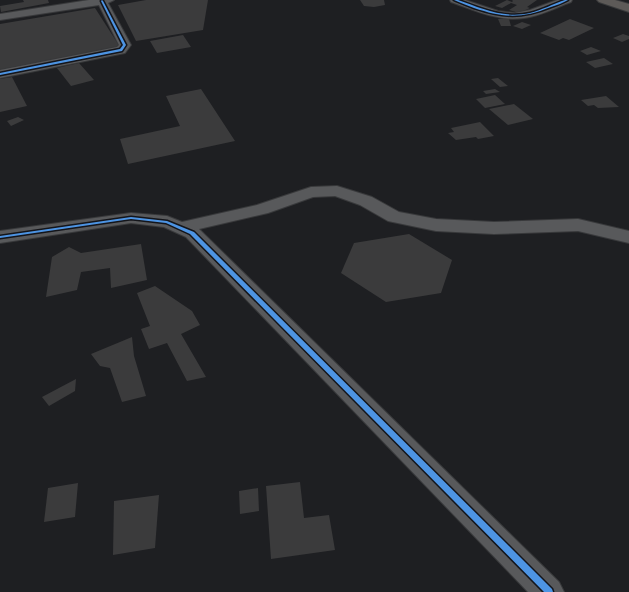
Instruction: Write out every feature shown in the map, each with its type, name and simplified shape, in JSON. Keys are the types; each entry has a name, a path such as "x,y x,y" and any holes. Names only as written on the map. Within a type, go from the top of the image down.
{"main road":[{"path":"603,0 629,8"}],"street":[{"path":"455,0 487,10 516,16 527,14 567,0"},
{"path":"0,17 105,1 125,45 121,50 0,74"},
{"path":"181,228 262,209 311,192 337,191 366,201 394,217 436,225 494,228 578,225 629,237"},
{"path":"0,237 131,218 167,222 192,233 549,592"}],"building":[{"path":"23,0 48,0 49,3 1,12 0,6 24,2"},
{"path":"146,0 208,0 203,30 136,41 118,5"},
{"path":"360,0 384,0 385,5 374,7 364,6"},
{"path":"507,0 512,2 512,0 537,0 527,7 530,8 519,13 509,10 517,5 511,3 502,8 495,6"},
{"path":"95,8 120,47 0,70 0,24"},
{"path":"498,19 509,19 511,26 501,26"},
{"path":"570,19 594,28 569,40 563,38 559,40 540,33"},
{"path":"522,22 531,25 522,29 513,26"},
{"path":"623,34 629,36 629,39 622,42 613,38"},
{"path":"183,35 191,47 157,53 150,41"},
{"path":"591,47 601,51 587,55 580,51"},
{"path":"604,58 613,64 595,68 586,62"},
{"path":"79,63 94,80 71,86 57,68"},
{"path":"12,77 27,106 0,112 0,79"},
{"path":"498,78 508,86 500,87 491,79"},
{"path":"201,89 235,141 128,164 120,139 180,126 166,96"},
{"path":"495,89 500,92 486,94 483,91"},
{"path":"495,95 505,104 485,108 476,99"},
{"path":"606,96 619,107 598,108 594,105 588,106 581,100"},
{"path":"514,104 533,119 508,125 489,109"},
{"path":"18,117 24,120 11,126 7,121"},
{"path":"480,122 494,136 478,139 476,137 456,140 448,133 454,132 451,128"},
{"path":"409,234 452,260 441,293 386,302 341,273 354,243"},
{"path":"141,244 147,280 111,288 110,268 81,272 77,290 46,297 52,257 69,247 81,253"},
{"path":"155,286 192,311 200,325 181,334 206,377 187,381 167,343 149,349 141,329 150,326 137,293"},
{"path":"132,337 134,356 146,396 122,402 110,368 100,366 91,354"},
{"path":"76,379 75,391 49,406 42,397"},
{"path":"300,482 304,518 329,515 335,550 271,559 266,486"},
{"path":"78,483 75,517 44,522 48,488"},
{"path":"258,488 259,511 240,514 239,491"},
{"path":"159,495 155,548 113,555 114,501"}],"cycle path":[{"path":"455,0 489,12 515,16 534,13 567,0"},
{"path":"0,74 121,50 125,45 102,1"},
{"path":"0,237 131,218 167,222 192,233 549,592"}]}
